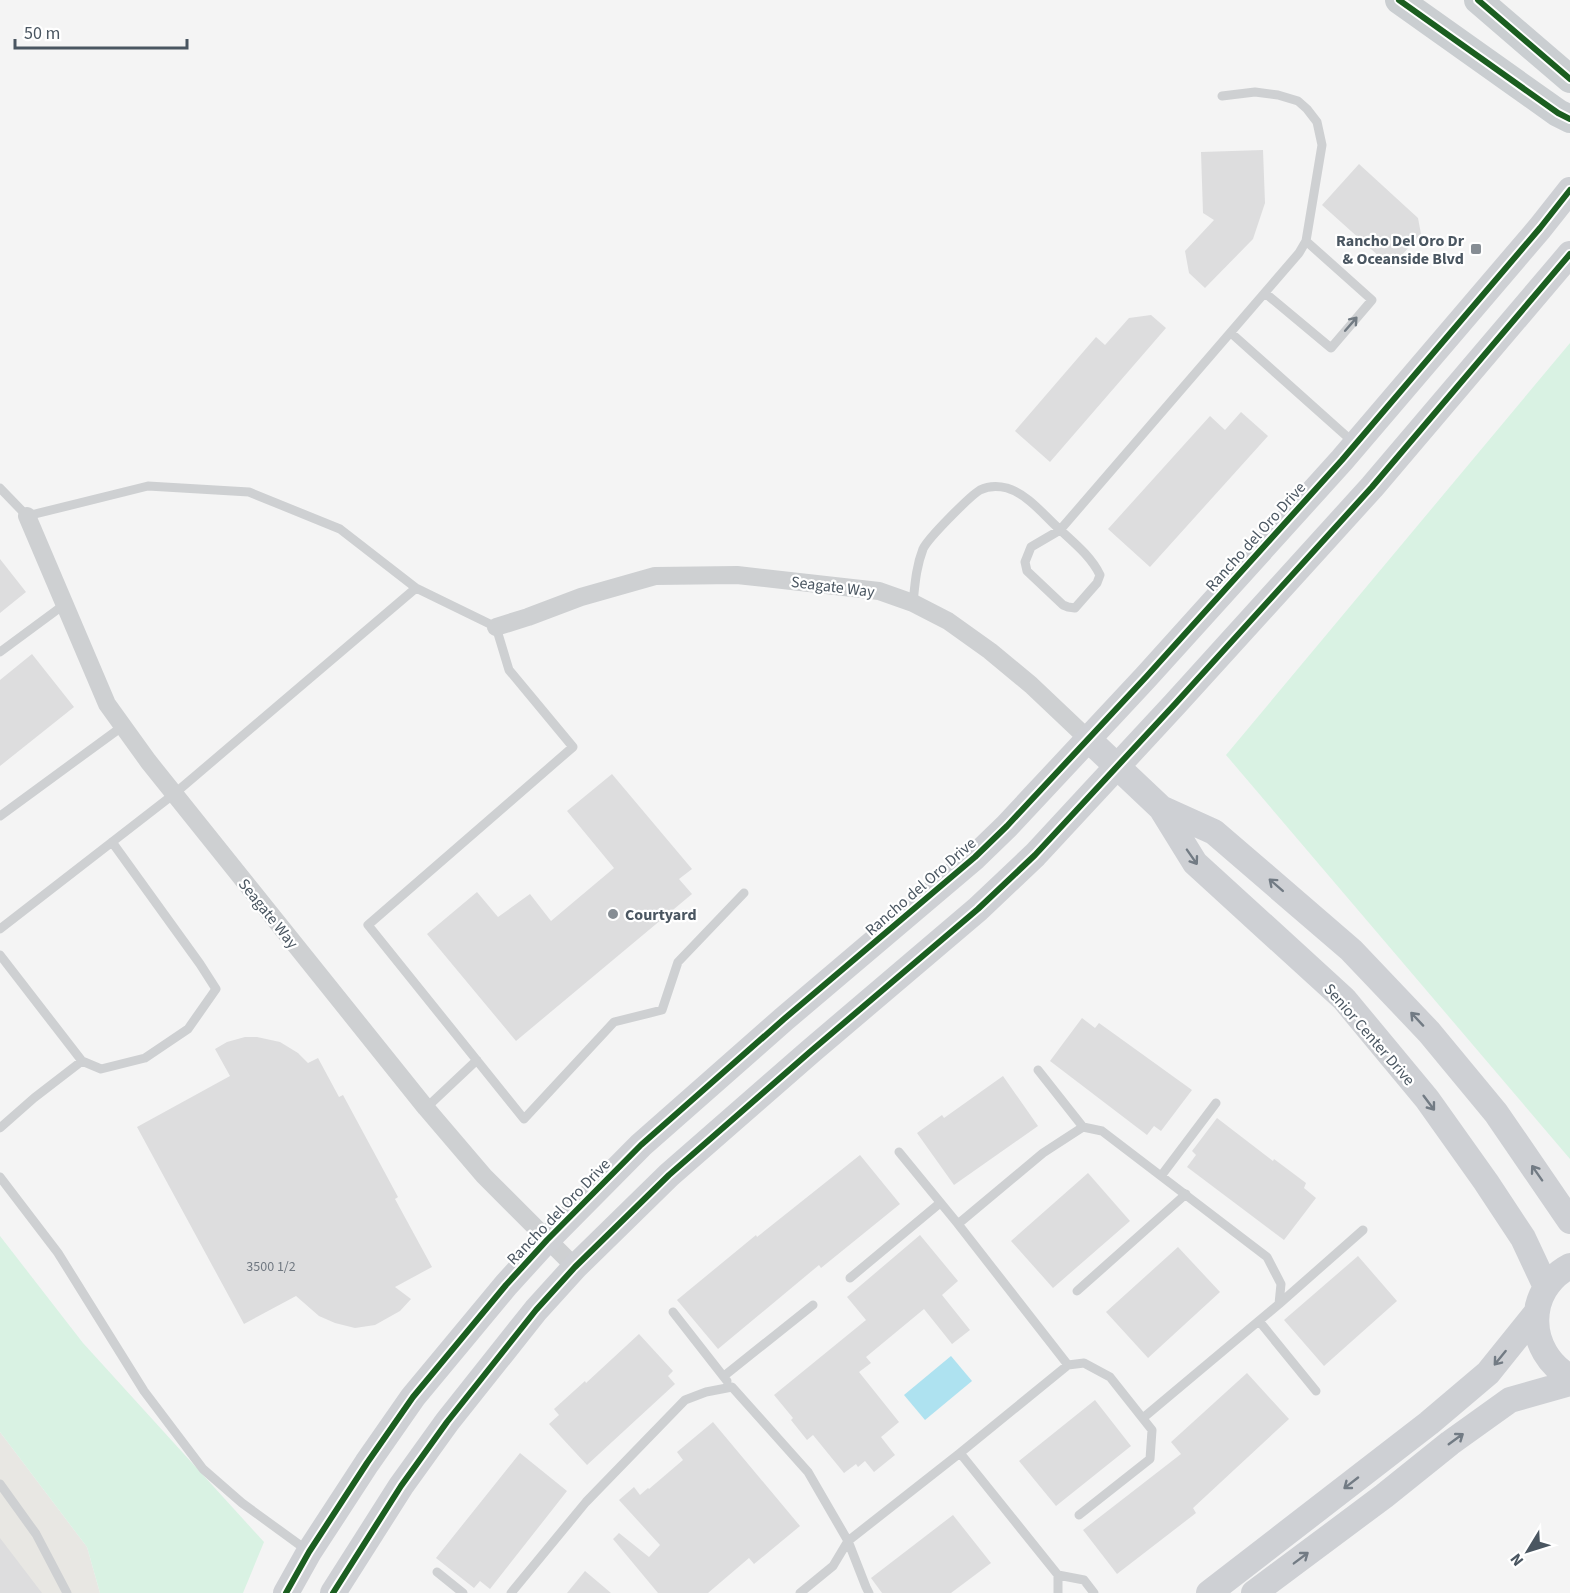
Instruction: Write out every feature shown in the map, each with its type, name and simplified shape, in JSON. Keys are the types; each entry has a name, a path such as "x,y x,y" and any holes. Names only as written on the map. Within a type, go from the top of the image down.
{"main road":[{"path":"1399,0 1558,113 1570,119"},
{"path":"1478,0 1570,79"},
{"name":"Rancho del Oro Drive","path":"286,1593 309,1552 367,1463 414,1397 506,1285 547,1240 640,1145 975,857 1042,790 1355,444 1570,190"},
{"path":"333,1593 401,1486 440,1431 536,1310 575,1267 669,1175 978,909 1042,847 1371,487 1570,254"},
{"name":"Seagate Way","path":"1088,739 1117,767"},
{"name":"Senior Center Drive","path":"1117,767 1161,808 1195,863 1344,999 1427,1099 1523,1238 1546,1287"},
{"name":"Senior Center Drive","path":"1161,808 1214,832 1351,950 1429,1032 1496,1113 1570,1221"},
{"path":"1570,1266 1546,1287 1536,1312 1536,1329 1541,1346 1549,1361 1570,1377"},
{"path":"1209,1593 1429,1423 1488,1373 1536,1312"},
{"path":"1254,1593 1510,1400 1570,1383"}],"street":[{"name":"Seagate Way","path":"27,516 107,704 148,761 426,1108 484,1176 575,1267"},
{"name":"Seagate Way","path":"496,627 581,597 655,576 738,575 879,591 914,603 948,621 990,651 1031,685 1088,739"}],"lane":[{"path":"914,603 916,569 924,546 936,531 980,490 990,486 1008,488 1025,497 1060,530 1095,564 1100,575 1097,583 1075,608 1063,605 1027,571 1025,562 1031,547 1060,530 1299,253 1306,241 1322,145 1317,122 1307,108 1298,101 1278,95 1255,92 1222,96"},
{"path":"1265,293 1331,348 1372,300 1306,241"},
{"path":"1231,333 1355,444"},
{"path":"0,488 27,516 148,486 249,492 340,529 416,588 496,627 509,670 573,747 368,925 524,1119 614,1022 662,1010 678,962 744,893"},
{"path":"0,929 174,794 416,588"},
{"path":"0,652 65,604"},
{"path":"0,816 123,726"},
{"path":"0,955 82,1061 101,1069 145,1058 188,1029 216,989 112,842"},
{"path":"426,1108 477,1060"},
{"path":"0,1128 82,1061"},
{"path":"1038,1070 1083,1127 1102,1131 1267,1257 1281,1284 1279,1304"},
{"path":"1161,1176 1216,1102"},
{"path":"958,1224 1043,1153 1083,1127"},
{"path":"899,1152 1068,1365"},
{"path":"0,1177 58,1253 144,1391 203,1468 242,1503 309,1552"},
{"path":"1077,1291 1186,1194"},
{"path":"850,1278 940,1203"},
{"path":"1143,1418 1363,1230"},
{"path":"724,1376 813,1305"},
{"path":"673,1312 732,1388 808,1472 848,1541 869,1593"},
{"path":"1259,1321 1316,1390"},
{"path":"800,1593 833,1566 848,1541 960,1454 1068,1365 1084,1363 1110,1377 1152,1430 1150,1459 1079,1515"},
{"path":"511,1593 586,1502 685,1400 706,1392 732,1388"},
{"path":"960,1454 1058,1575 1058,1593"},
{"path":"0,1484 36,1534 67,1593"},
{"path":"437,1572 463,1593"},
{"path":"1058,1575 1084,1580 1094,1593"}],"shaded area":[{"path":"0,1432 87,1547 100,1593 0,1593"}],"green space":[{"path":"1570,343 1570,1159 1226,755"},
{"path":"0,1236 83,1343 264,1542 243,1593 100,1593 87,1547 0,1432"}],"water":[{"path":"951,1356 972,1381 925,1420 904,1395"}],"building":[{"path":"1263,150 1265,203 1253,239 1205,288 1189,273 1185,251 1214,220 1203,213 1201,152"},
{"path":"1359,164 1418,218 1421,234 1391,267 1322,205"},
{"path":"1151,315 1166,328 1050,462 1015,431 1096,337 1105,345 1129,318"},
{"path":"1241,412 1268,436 1150,567 1108,529 1210,416 1225,430"},
{"path":"0,559 26,592 0,613"},
{"path":"32,654 74,707 0,766 0,680"},
{"name":"Courtyard","path":"612,774 692,869 679,879 692,894 516,1041 427,934 477,892 498,917 530,894 551,921 614,868 567,811"},
{"path":"1082,1018 1095,1028 1099,1023 1192,1090 1161,1131 1154,1126 1147,1135 1050,1061"},
{"path":"245,1037 280,1042 298,1053 308,1063 318,1058 339,1097 343,1095 398,1197 395,1199 432,1267 395,1287 411,1299 400,1311 375,1325 355,1328 335,1323 319,1316 296,1296 244,1324 137,1127 230,1076 215,1049 227,1042"},
{"path":"1003,1076 1038,1126 954,1185 917,1133 942,1115 944,1118"},
{"path":"1217,1118 1306,1183 1304,1188 1316,1198 1284,1240 1187,1167 1196,1155 1192,1151"},
{"path":"860,1155 900,1204 821,1268 819,1265 718,1349 677,1300 756,1235 757,1237"},
{"path":"1088,1173 1130,1221 1053,1288 1011,1241"},
{"path":"920,1235 958,1281 942,1295 970,1330 952,1344 924,1309 866,1357 871,1363 859,1372 899,1422 881,1437 895,1455 874,1472 865,1461 858,1467 856,1464 844,1473 813,1435 807,1440 774,1395 866,1320 847,1297"},
{"path":"1178,1247 1220,1292 1148,1358 1106,1312"},
{"path":"1358,1256 1397,1301 1324,1366 1284,1320"},
{"path":"639,1334 673,1371 668,1376 675,1384 587,1465 549,1424 559,1415 554,1409"},
{"path":"1247,1373 1289,1419 1193,1508 1196,1513 1117,1574 1083,1530 1181,1454 1171,1442"},
{"path":"1095,1400 1131,1446 1056,1506 1019,1461"},
{"path":"713,1422 800,1526 754,1564 749,1558 708,1593 658,1593 613,1539 619,1533 649,1557 660,1545 619,1500 634,1487 640,1495 649,1489 683,1460 677,1452"},
{"path":"520,1453 567,1491 490,1589 480,1581 474,1588 436,1558"},
{"path":"953,1515 991,1563 951,1593 882,1593 871,1578"},
{"path":"0,1538 42,1593 0,1593"},
{"path":"585,1571 611,1593 567,1593"}],"cycle path":[{"path":"1399,0 1558,113 1570,119"},
{"path":"1478,0 1570,79"},
{"path":"286,1593 309,1552 413,1397 506,1285 547,1240 641,1145 784,1019 975,857 1007,826 1146,677 1342,460 1570,190"},
{"path":"333,1593 401,1486 447,1422 536,1310 575,1267 669,1175 978,909 1035,855 1372,487 1570,254"}],"place":[{"name":"Rancho Del Oro Dr & Oceanside Blvd","path":"1476,249"},
{"name":"Courtyard","path":"613,914"}]}
